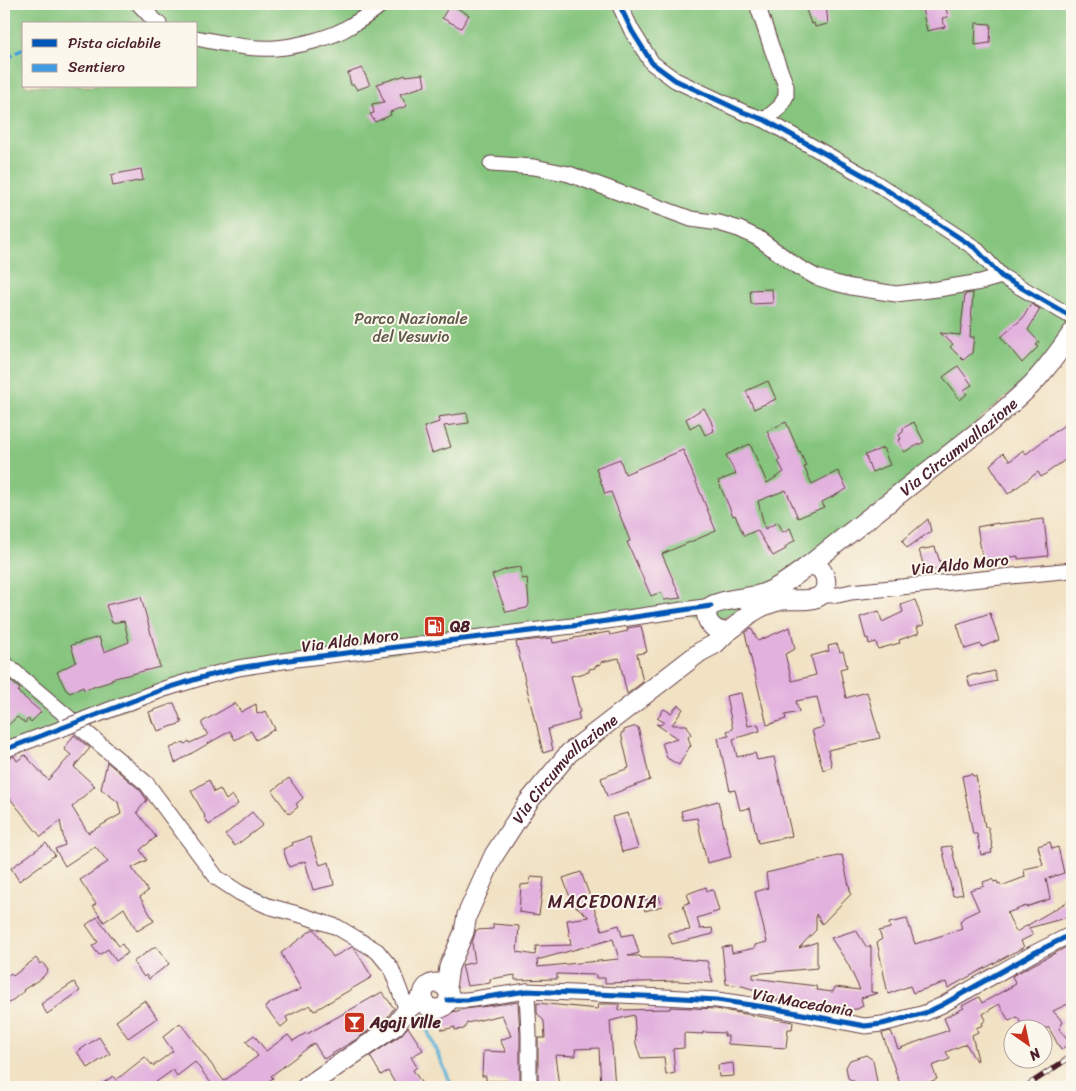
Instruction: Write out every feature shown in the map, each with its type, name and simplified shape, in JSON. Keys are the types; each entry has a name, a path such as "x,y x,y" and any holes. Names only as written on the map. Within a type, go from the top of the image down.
{"main road":[{"name":"Via Circumvallazione","path":"819,578 832,547 1014,401 1035,381 1072,333"},
{"path":"819,578 816,598 783,600 751,613 714,621 717,603 749,598 770,591 782,584 819,578"},
{"name":"Via Circumvallazione","path":"436,996 454,930 467,915 494,855 529,801 569,753 700,652 714,621"},
{"name":"Via Macedonia","path":"306,1087 395,1026 407,1010 436,996"},
{"name":"Via Macedonia","path":"395,1026 410,1022 436,996"}],"street":[{"path":"139,4 157,22"},
{"path":"198,38 248,47 276,48 303,43 349,28 382,4"},
{"path":"619,4 632,31 652,63 675,80 743,112 765,120 870,178 975,248 1001,276 1072,317"},
{"path":"757,4 786,86 786,96 780,106 765,120"},
{"path":"491,164 534,168 569,174 691,219 718,223 739,229 758,238 798,267 816,276 852,287 896,294 980,282 1001,276"},
{"name":"Via Aldo Moro","path":"819,578 838,595 851,592 1072,570"},
{"name":"Via Aldo Moro","path":"4,750 164,689 238,668 296,659 572,626 683,610 714,621"},
{"path":"4,663 147,784 218,878 240,893 268,906 337,927 377,952 391,968 407,1010"},
{"name":"Via Macedonia","path":"436,996 467,1000 528,991 717,1000 865,1026 882,1024 925,1013 1072,934"},
{"path":"528,991 529,1087"}],"green space":[{"name":"Parco Nazionale del Vesuvio","path":"4,4 1072,4 1072,341 795,576 724,618 677,615 245,671 134,705 4,754"}],"building":[{"path":"450,4 469,15 461,28 442,18"},
{"path":"804,4 826,4 828,24 815,27 814,23 811,24"},
{"path":"945,4 948,17 942,18 945,27 927,31 922,9"},
{"path":"976,23 991,24 990,43 975,45"},
{"path":"362,68 370,85 357,90 354,85 351,85 348,73"},
{"path":"423,74 425,86 400,94 407,106 390,112 391,115 375,122 370,114 374,113 372,104 384,102 377,84 406,75"},
{"path":"141,169 143,180 113,186 111,175"},
{"path":"772,289 773,303 751,304 750,290"},
{"path":"973,293 970,337 974,337 972,353 963,360 950,347 953,344 939,333 960,335 965,294"},
{"path":"1031,304 1040,309 1028,330 1039,342 1036,345 1038,347 1022,363 1001,337 1023,318"},
{"path":"958,366 972,385 964,390 967,394 960,400 943,377"},
{"path":"768,381 776,399 754,409 746,391"},
{"path":"704,408 714,431 705,435 699,423 690,428 686,419"},
{"path":"467,413 469,423 444,426 451,447 432,453 424,427 439,422 438,417"},
{"path":"1072,419 1072,455 1041,477 1038,472 1008,494 990,465 1003,453 1010,461 1023,450 1026,454"},
{"path":"786,422 800,451 806,466 804,467 812,484 838,471 847,489 822,502 824,507 798,518 786,490 758,501 765,529 778,522 783,532 790,528 795,540 785,547 786,549 773,556 757,530 744,536 718,481 736,474 726,455 750,444 767,483 784,472 767,431"},
{"path":"914,422 924,442 904,452 898,440 901,439 899,435 903,432 903,428"},
{"path":"883,448 890,465 872,472 865,455"},
{"path":"683,450 716,531 662,554 681,598 664,600 661,592 651,596 627,542 630,541 611,492 605,494 596,468 620,459 625,474"},
{"path":"928,519 931,531 907,548 902,541"},
{"path":"1044,519 1048,556 1018,559 1018,556 983,561 977,527"},
{"path":"935,547 941,565 940,569 925,570 919,550"},
{"path":"521,567 522,579 527,578 529,604 527,608 506,612 492,575 507,569"},
{"path":"141,597 160,667 111,679 112,681 84,690 83,687 70,693 66,690 57,672 76,662 71,645 99,637 104,652 129,642 124,621 112,623 106,605"},
{"path":"915,600 924,625 917,627 919,633 899,640 900,643 878,649 876,642 869,644 860,617 879,611 882,622 903,612 901,605"},
{"path":"990,613 999,640 982,647 981,644 965,649 957,624"},
{"path":"641,626 647,652 637,654 643,682 627,694 619,658 601,662 595,668 589,669 589,672 571,676 580,712 578,713 580,720 548,729 553,750 543,753 516,642 552,638 553,643 609,632 610,635 628,631 627,628"},
{"path":"790,627 795,649 785,654 792,681 816,675 811,656 829,651 828,646 837,644 840,652 843,651 847,667 840,669 846,698 867,692 880,738 828,750 832,767 823,770 812,730 824,727 817,697 796,701 799,712 785,715 786,719 767,725 745,633 751,628 758,641"},
{"path":"994,671 997,681 970,687 967,676"},
{"path":"4,675 20,689 18,692 41,712 31,722 28,719 25,723 17,717 4,729"},
{"path":"741,693 748,726 758,724 760,731 733,739 737,757 755,753 757,760 774,757 792,836 758,843 750,808 740,810 735,790 730,791 718,738 729,736 727,731 733,729 726,696"},
{"path":"174,703 182,723 158,731 155,724 153,724 149,712"},
{"path":"235,703 241,712 256,704 257,714 266,711 275,729 256,740 251,731 235,740 230,731 175,763 170,748 184,742 185,744 189,741 190,743 208,735 202,722"},
{"path":"678,705 683,709 672,725 687,725 691,735 688,737 691,747 679,765 667,758 662,743 678,739 656,724 661,725 664,722 657,718 664,709 671,713"},
{"path":"633,727 638,727 650,780 607,796 601,778 629,768 621,733"},
{"path":"74,735 90,748 74,767 95,786 72,807 88,833 121,814 118,802 101,789 107,762 140,790 147,800 137,812 156,837 140,850 147,860 132,868 148,891 140,897 154,921 137,931 124,908 104,922 93,906 96,904 80,880 108,862 95,846 65,866 55,849 65,845 60,821 41,837 4,791 4,761 14,756 17,761 25,755 48,780 71,755 64,749"},
{"path":"972,774 976,776 985,827 988,827 993,849 991,850 992,853 981,855 977,834 973,834 962,776"},
{"path":"289,778 303,798 296,804 298,807 289,814 272,791"},
{"path":"209,780 214,792 220,789 226,800 232,795 238,804 209,825 191,791"},
{"path":"718,801 731,857 707,863 697,818 683,820 681,811"},
{"path":"252,812 263,825 235,846 225,835"},
{"path":"628,813 638,848 622,852 612,817"},
{"path":"310,837 320,865 329,862 334,885 313,890 305,861 289,867 283,849 293,845 292,843"},
{"path":"1050,842 1052,849 1058,847 1064,873 1046,879 1050,899 1007,913 1016,932 1072,899 1072,916 1029,928 1033,935 1021,941 1024,947 948,988 946,982 913,993 910,986 888,994 877,942 882,939 879,931 890,928 889,923 907,919 915,944 962,929 960,922 964,917 979,910 970,890 984,886 983,882 992,879 994,882 997,881 998,884 1000,883 1001,886 1025,877 1024,869 1043,865 1038,846"},
{"path":"46,843 55,855 19,881 11,868"},
{"path":"951,846 963,894 953,896 942,847"},
{"path":"842,855 851,894 822,924 816,914 816,930 799,948 817,942 817,968 753,974 753,978 816,986 817,990 833,992 835,987 860,990 848,964 831,938 856,930 867,948 871,946 871,992 878,993 861,998 863,1006 857,1009 835,1011 773,999 774,996 742,986 726,984 722,947 731,946 732,953 755,948 755,945 767,942 755,892 768,888 766,873"},
{"path":"581,872 602,930 619,925 622,936 633,934 639,953 628,956 707,961 713,983 678,981 605,983 605,978 596,978 596,975 557,974 557,979 515,980 515,975 490,979 490,983 467,986 462,965 475,962 472,943 476,930 493,929 493,924 519,926 517,952 535,955 536,946 571,945 567,920 589,917 572,903 563,878","holes":["613,939 619,959 538,967 537,960"]},
{"path":"531,877 544,878 539,915 519,912 521,885 529,884"},
{"path":"706,887 707,891 713,890 719,911 697,918 700,929 712,928 713,934 672,944 668,933 690,930 683,905 690,902 687,894"},
{"path":"659,896 662,906 645,911 642,901"},
{"path":"97,917 119,946 122,944 128,953 116,961 108,949 99,955 92,946 98,942 86,925"},
{"path":"313,929 333,957 352,947 355,949 372,977 314,1011 310,1005 286,1017 288,1021 281,1027 265,1007 301,989 281,953"},
{"path":"1072,944 1072,1002 1053,1011 1063,1022 1059,1029 1070,1042 1061,1050 1054,1037 1054,1018 1007,1018 999,1004 983,1014 986,1020 982,1023 983,1025 976,1028 978,1032 972,1035 978,1060 976,1061 966,1044 946,1052 950,1059 932,1066 937,1079 917,1087 901,1087 882,1033 891,1031 898,1049 949,1030 944,1018 964,1008 962,1006 979,997 982,1003 1016,984 1012,976"},
{"path":"156,946 169,964 149,979 146,975 144,977 133,962"},
{"path":"36,958 48,970 43,977 23,990 4,1007 4,979 11,973 13,976"},
{"path":"74,982 80,991 47,1014 41,1004"},
{"path":"382,992 394,1008 387,1018 324,1059 314,1043 271,1076 273,1078 261,1087 214,1087 195,1062 177,1076 173,1070 149,1087 98,1087 113,1076 116,1080 145,1057 153,1066 173,1051 163,1037 180,1023 224,1081 258,1056 246,1041 254,1035 266,1051 288,1035 293,1041"},
{"path":"145,1000 157,1018 128,1038 116,1021"},
{"path":"518,1002 520,1085 509,1087 508,1081 486,1081 486,1076 482,1076 483,1051 506,1052 500,1040 511,1036 502,1015 467,1023 464,1029 455,1030 455,1027 442,1030 440,1015 465,1009"},
{"path":"537,1003 598,1009 599,1004 619,1004 619,1010 670,1009 670,1007 716,1009 793,1022 792,1029 788,1029 786,1048 728,1044 728,1036 724,1036 725,1033 684,1033 684,1048 673,1049 675,1073 666,1075 664,1057 641,1058 636,1044 634,1015 610,1021 615,1087 601,1087 599,1048 575,1049 576,1056 555,1055 559,1087 538,1087 538,1038 545,1038 544,1021 537,1013"},
{"path":"408,1027 423,1050 411,1057 417,1067 413,1070 424,1087 397,1087 388,1071 381,1075 370,1056 401,1035"},
{"path":"99,1037 110,1054 88,1068 77,1052"},
{"path":"866,1055 873,1060 877,1082 873,1087 864,1087 848,1078 846,1067 850,1060"},
{"path":"733,1063 734,1076 719,1077 718,1065"}],"waterway":[{"path":"255,892 283,902"},
{"path":"401,974 411,993"},
{"path":"426,1026 452,1087"}],"railway":[{"path":"1025,1087 1072,1056"}],"marked path":[{"path":"4,59 22,51"}],"cycle path":[{"path":"619,4 632,31 652,63 675,80 743,112 765,120 870,179 975,248 1001,276 1072,317"},
{"path":"4,750 164,689 238,668 296,659 572,626 711,606"},
{"path":"448,1000 467,1000 527,991 717,1000 865,1026 882,1024 925,1013 1072,934"}],"place":[{"name":"Q8","path":"434,626"},
{"name":"Agaji Ville","path":"354,1022"}],"district":[{"name":"MACEDONIA","path":"603,902"}]}
